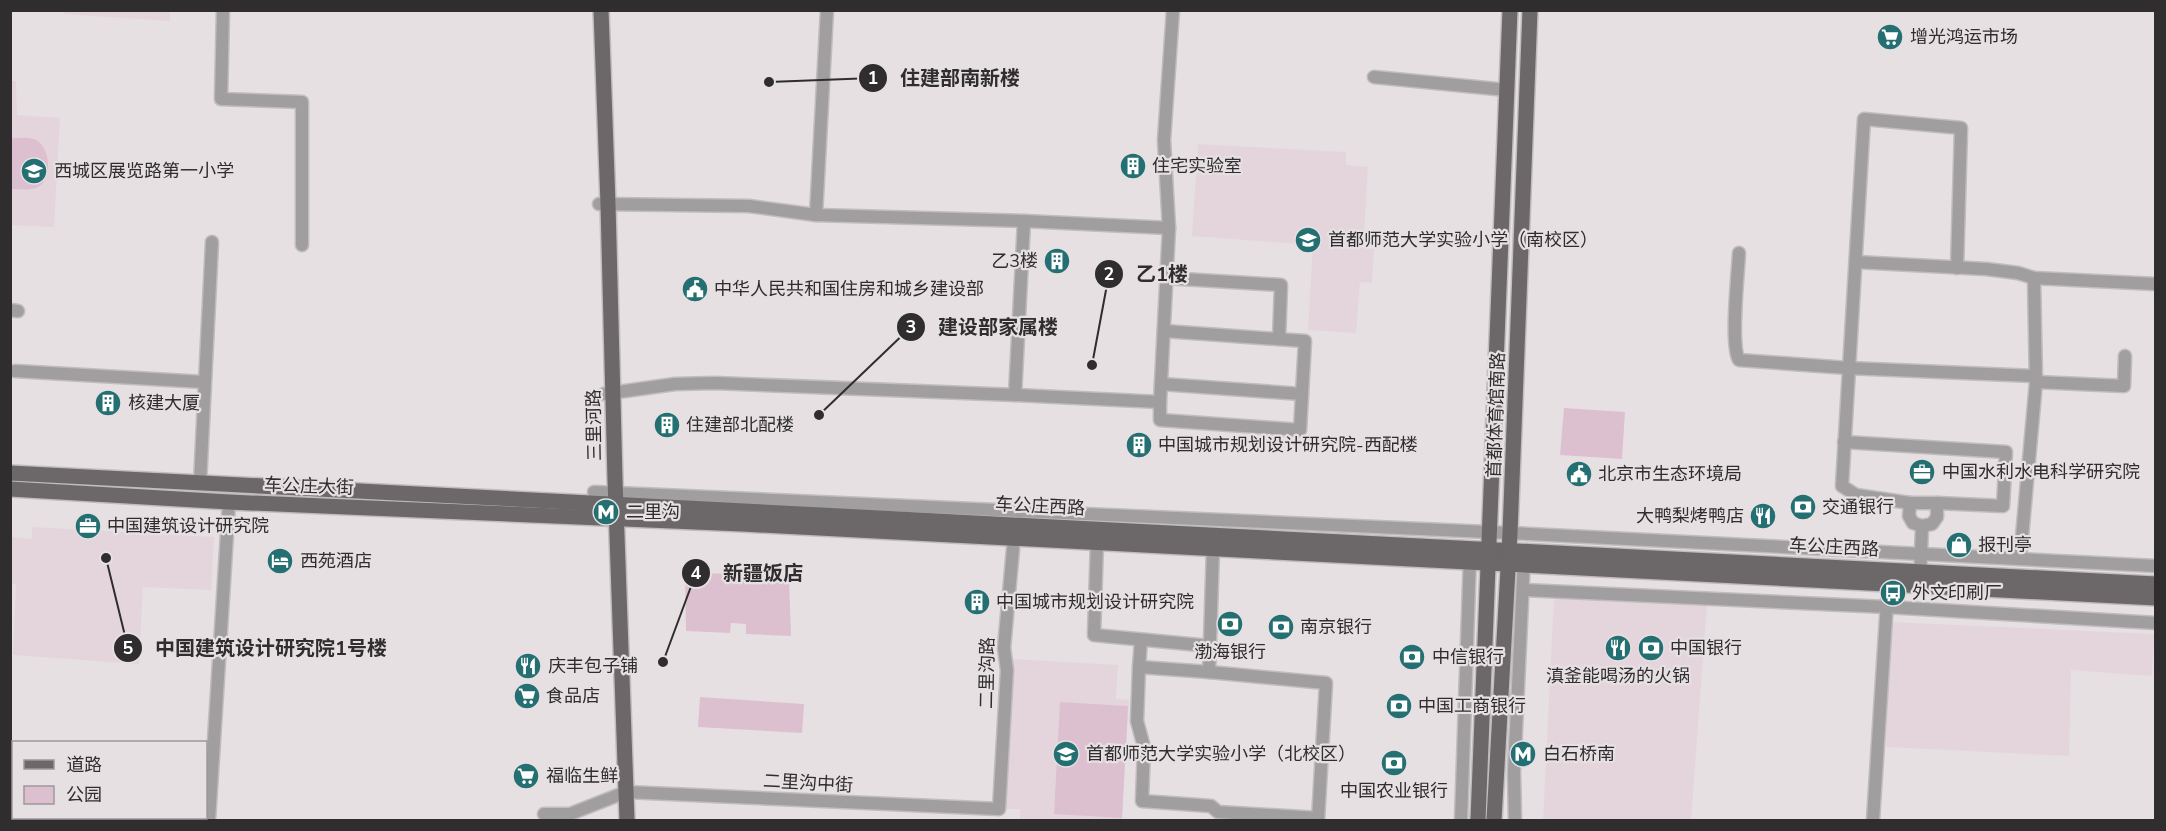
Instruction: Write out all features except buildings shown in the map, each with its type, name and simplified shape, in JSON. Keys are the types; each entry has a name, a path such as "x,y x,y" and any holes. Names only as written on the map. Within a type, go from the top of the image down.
{"main road":[{"name":"三里河路","path":"593,10 608,204"},
{"name":"三里河路","path":"601,10 608,204 609,503 621,793 627,820"},
{"name":"首都体育馆南路","path":"1478,820 1510,10"},
{"name":"首都体育馆南路","path":"1494,820 1517,557 1510,533 1530,10"},
{"name":"车公庄大街","path":"10,473 609,503"},
{"name":"车公庄大街","path":"10,489 229,502 609,503"},
{"path":"749,498 776,512"},
{"name":"车公庄西路","path":"609,503 1489,556 1920,578 2156,584"},
{"name":"车公庄西路","path":"609,503 1096,543 1470,555"},
{"name":"车公庄西路","path":"1920,578 2156,598"},
{"name":"三里河路","path":"617,820 621,793"}],"street":[{"path":"223,10 221,99 302,102 302,245"},
{"name":"三里河路","path":"601,29 610,10"},
{"path":"816,215 827,10"},
{"path":"1164,331 1305,341 1300,430 1160,420 1168,228 1164,140 1173,10"},
{"path":"1374,77 1507,90"},
{"path":"1844,442 2006,452 2003,506 1910,503 1856,495 1842,486 1844,442 1848,368 1864,119 1961,128 1957,268"},
{"path":"608,204 749,206 816,215 1168,228"},
{"path":"1015,395 1024,221"},
{"path":"200,483 212,242"},
{"path":"1739,253 1736,340 1739,360 2124,386 2125,356"},
{"path":"1856,262 2018,273 2034,278 2156,284"},
{"path":"1166,278 1281,285 1279,339"},
{"path":"2020,559 2036,379 2034,278"},
{"path":"15,371 204,382"},
{"path":"608,394 675,384 715,383 1160,402"},
{"path":"1161,384 1302,394"},
{"path":"609,503 749,498 1490,532 2156,566"},
{"path":"209,820 229,502"},
{"path":"1910,503 1910,516 1913,523 1922,526 1932,524 1937,518 1937,503"},
{"path":"1920,578 1922,526"},
{"name":"二里沟路","path":"999,808 1007,670 1004,648 1014,538"},
{"path":"1096,543 1094,635 1210,646"},
{"path":"1209,672 1213,548"},
{"path":"1461,820 1470,555"},
{"name":"首都体育馆南路","path":"1515,820 1514,772 1523,590 1517,557"},
{"path":"1523,590 1887,605 2156,623"},
{"path":"1873,820 1887,605"},
{"path":"1139,667 1326,682 1318,819 1218,812 1211,806 1142,801 1144,747 1137,721 1139,667 1141,640"},
{"path":"544,814 570,814 621,793"},
{"name":"二里沟中街","path":"621,793 999,808"}],"shaded area":[{"path":"64,10 170,10 170,21 64,14"},
{"name":"西城区展览路第一小学","path":"10,81 16,81 17,115 60,118 54,227 11,225"},
{"name":"首都师范大学实验小学（南校区）","path":"1198,144 1346,152 1346,165 1368,167 1363,248 1374,249 1372,283 1360,282 1356,333 1308,330 1313,245 1192,236"},
{"name":"中国建筑设计研究院","path":"32,527 214,537 211,590 143,587 139,664 13,655 16,584 11,584 11,537 32,539"},
{"path":"1554,597 1707,605 1691,820 1543,820"},
{"path":"1891,622 2154,634 2152,676 2071,670 2069,756 1886,747"},
{"name":"首都师范大学实验小学（北校区）","path":"1011,659 1118,665 1116,699 1129,700 1122,820 1020,820 1020,809 1004,809"}],"green space":[{"path":"11,138 34,139 43,147 48,160 48,173 39,187 27,190 11,189"},
{"path":"1564,408 1625,412 1622,459 1560,455"},
{"path":"685,572 789,577 791,636 746,634 746,624 731,623 730,633 686,631"},
{"path":"700,697 804,704 802,733 698,727"},
{"path":"1060,702 1128,706 1122,818 1054,814"}],"place":[{"name":"增光鸿运市场","path":"1890,37"},
{"name":"住建部南新楼","path":"769,82"},
{"name":"住宅实验室","path":"1133,166"},
{"name":"西城区展览路第一小学","path":"34,171"},
{"name":"首都师范大学实验小学（南校区）","path":"1308,240"},
{"name":"乙3楼","path":"1057,261"},
{"name":"中华人民共和国住房和城乡建设部","path":"695,289"},
{"name":"乙1楼","path":"1092,365"},
{"name":"核建大厦","path":"108,403"},
{"name":"建设部家属楼","path":"819,415"},
{"name":"住建部北配楼","path":"667,425"},
{"name":"中国城市规划设计研究院-西配楼","path":"1139,445"},
{"name":"中国水利水电科学研究院","path":"1922,472"},
{"name":"北京市生态环境局","path":"1579,474"},
{"name":"交通银行","path":"1803,507"},
{"name":"二里沟","path":"606,512"},
{"name":"大鸭梨烤鸭店","path":"1763,516"},
{"name":"中国建筑设计研究院","path":"88,526"},
{"name":"报刊亭","path":"1959,545"},
{"name":"中国建筑设计研究院1号楼","path":"106,558"},
{"name":"西苑酒店","path":"280,561"},
{"name":"外文印刷厂","path":"1893,593"},
{"name":"中国城市规划设计研究院","path":"977,602"},
{"name":"渤海银行","path":"1230,624"},
{"name":"南京银行","path":"1281,627"},
{"name":"滇釜能喝汤的火锅","path":"1618,648"},
{"name":"中国银行","path":"1651,648"},
{"name":"中信银行","path":"1412,657"},
{"name":"新疆饭店","path":"663,662"},
{"name":"庆丰包子铺","path":"528,666"},
{"name":"食品店","path":"527,696"},
{"name":"中国工商银行","path":"1399,706"},
{"name":"首都师范大学实验小学（北校区）","path":"1066,754"},
{"name":"白石桥南","path":"1523,754"},
{"name":"中国农业银行","path":"1394,763"},
{"name":"福临生鲜","path":"526,776"}]}
